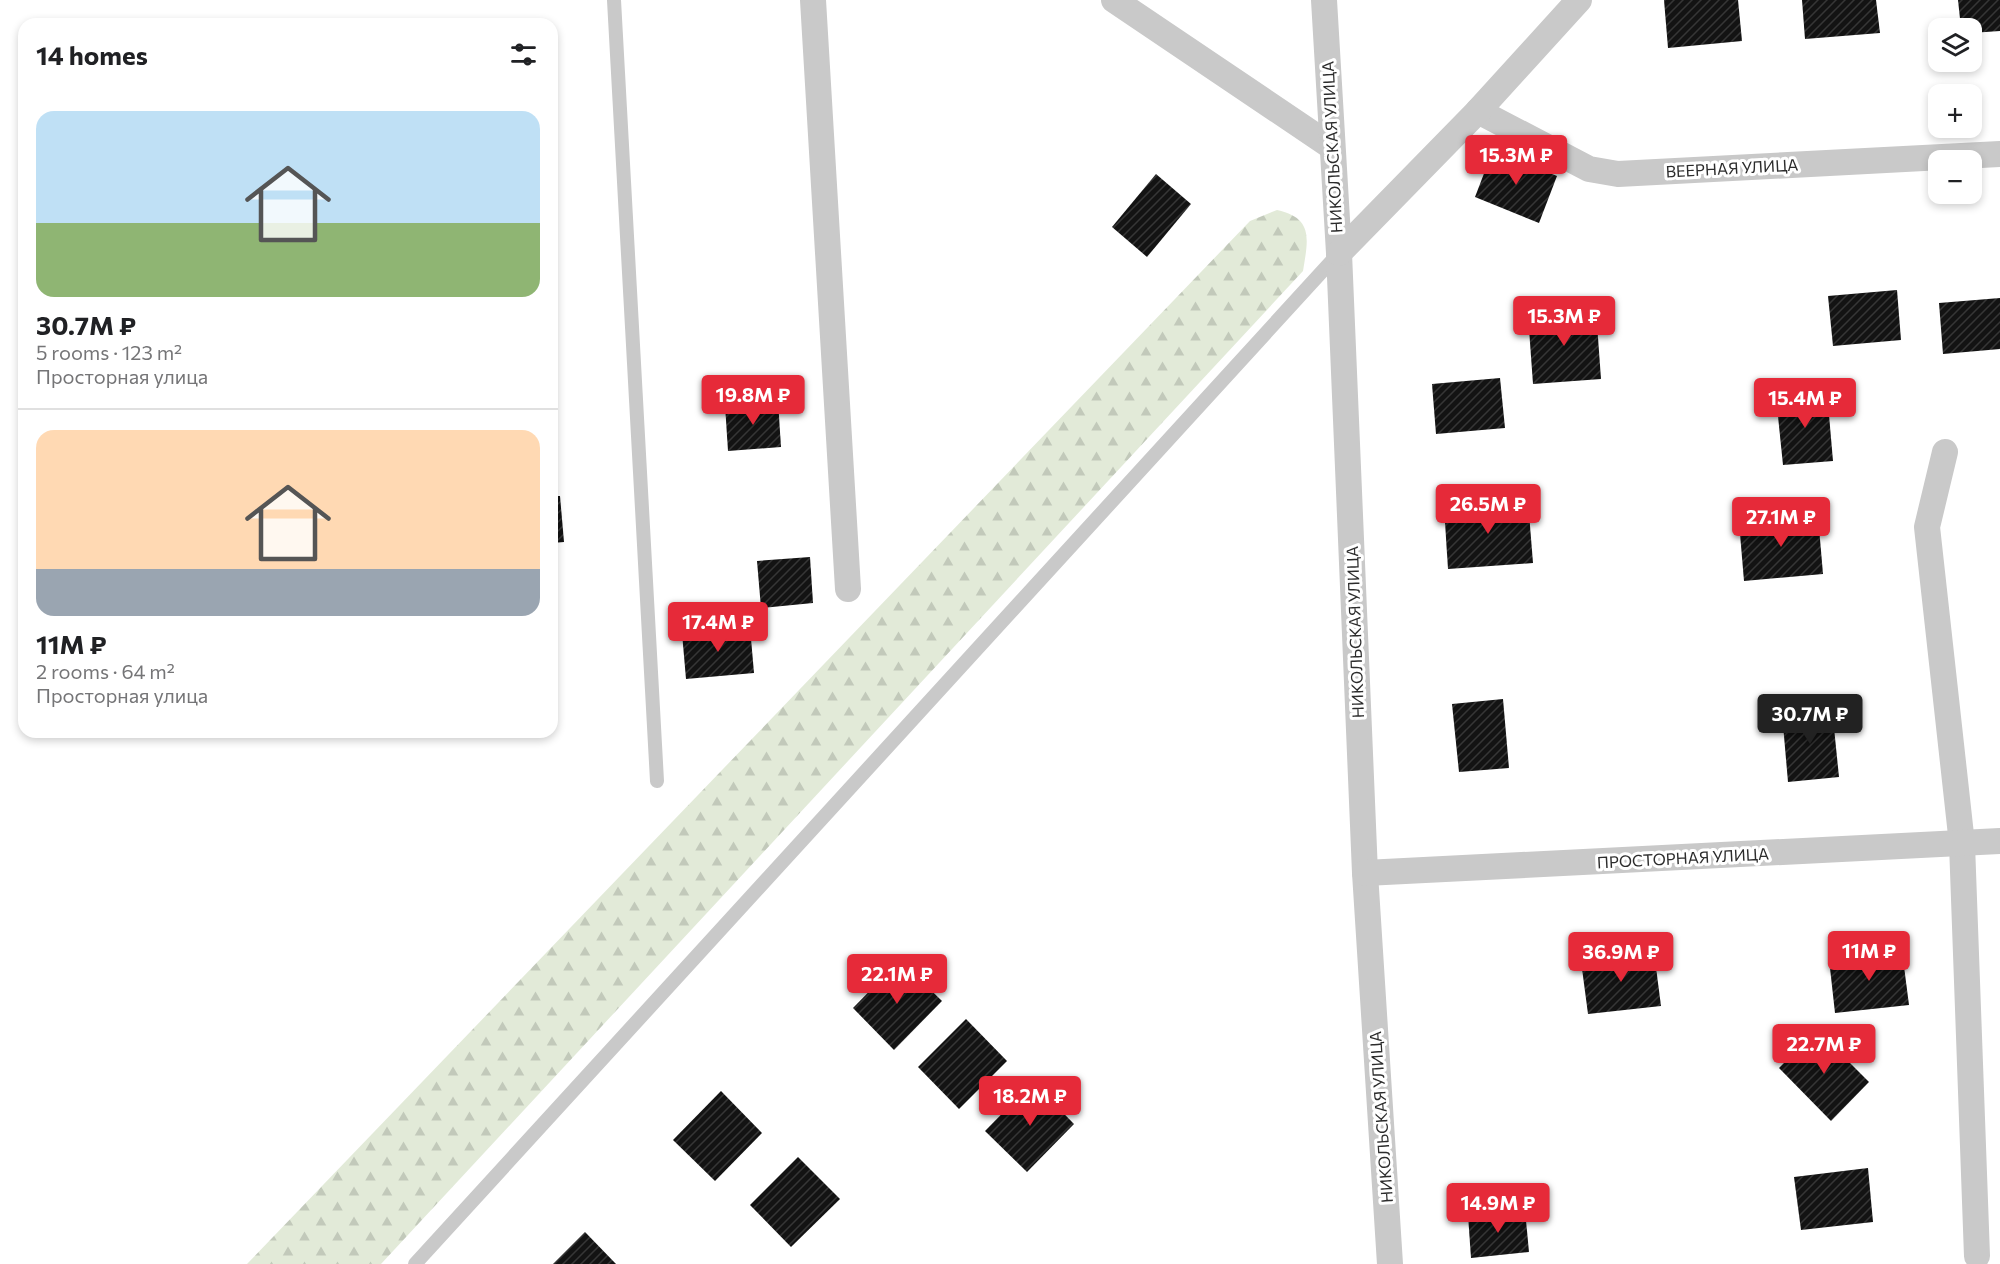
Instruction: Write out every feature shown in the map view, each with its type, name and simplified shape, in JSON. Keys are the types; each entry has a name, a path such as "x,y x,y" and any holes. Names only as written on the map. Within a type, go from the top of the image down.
{"street":[{"path":"813,0 848,589"},
{"path":"1114,0 1332,147"},
{"name":"НИКОЛЬСКАЯ УЛИЦА","path":"1324,0 1339,253 1365,873 1390,1264"},
{"path":"1339,253 1478,111 1579,0"},
{"name":"ВЕЕРНАЯ УЛИЦА","path":"1478,111 1589,169 1617,174 2000,154"},
{"path":"1945,452 1927,527 1962,844 1977,1256"},
{"name":"ПРОСТОРНАЯ УЛИЦА","path":"1365,873 2000,841"}],"lane":[{"path":"614,0 657,781"},
{"path":"415,1264 1339,253"}],"green space":[{"path":"1277,210 1297,219 1306,232 1303,271 381,1264 247,1264 1250,221"}],"building":[{"path":"1664,0 1738,0 1742,41 1668,48"},
{"path":"1802,0 1876,0 1880,33 1805,39"},
{"path":"1958,0 2000,0 2000,31 1982,32 1982,18 1960,18"},
{"path":"1493,150 1557,176 1539,223 1475,197"},
{"path":"1156,174 1191,204 1147,257 1112,227"},
{"path":"1897,290 1901,340 1833,346 1828,296"},
{"path":"2000,298 2000,349 1943,354 1939,303"},
{"path":"1596,310 1601,379 1533,384 1528,315"},
{"path":"1500,378 1505,428 1436,434 1432,384"},
{"path":"1827,392 1833,461 1783,465 1776,397"},
{"path":"778,401 781,447 728,451 725,405"},
{"path":"558,496 560,496 564,542 558,542"},
{"path":"1528,501 1533,563 1448,569 1444,507"},
{"path":"1818,516 1823,574 1744,581 1739,522"},
{"path":"810,557 813,603 761,608 757,561"},
{"path":"750,627 754,673 686,679 682,633"},
{"path":"1503,699 1509,768 1459,772 1452,704"},
{"path":"1832,708 1839,777 1788,782 1782,713"},
{"path":"1902,951 1909,1005 1835,1013 1829,959"},
{"path":"1654,952 1661,1006 1588,1014 1581,961"},
{"path":"900,960 942,1001 894,1050 853,1008"},
{"path":"966,1019 1007,1061 959,1109 918,1067"},
{"path":"1817,1030 1869,1082 1831,1121 1779,1068"},
{"path":"1033,1082 1074,1124 1027,1172 985,1131"},
{"path":"721,1091 762,1133 715,1181 673,1140"},
{"path":"798,1157 840,1199 791,1247 750,1205"},
{"path":"1868,1168 1873,1222 1801,1230 1794,1177"},
{"path":"1525,1210 1529,1252 1471,1258 1468,1215"},
{"path":"585,1232 616,1264 553,1264"}]}
